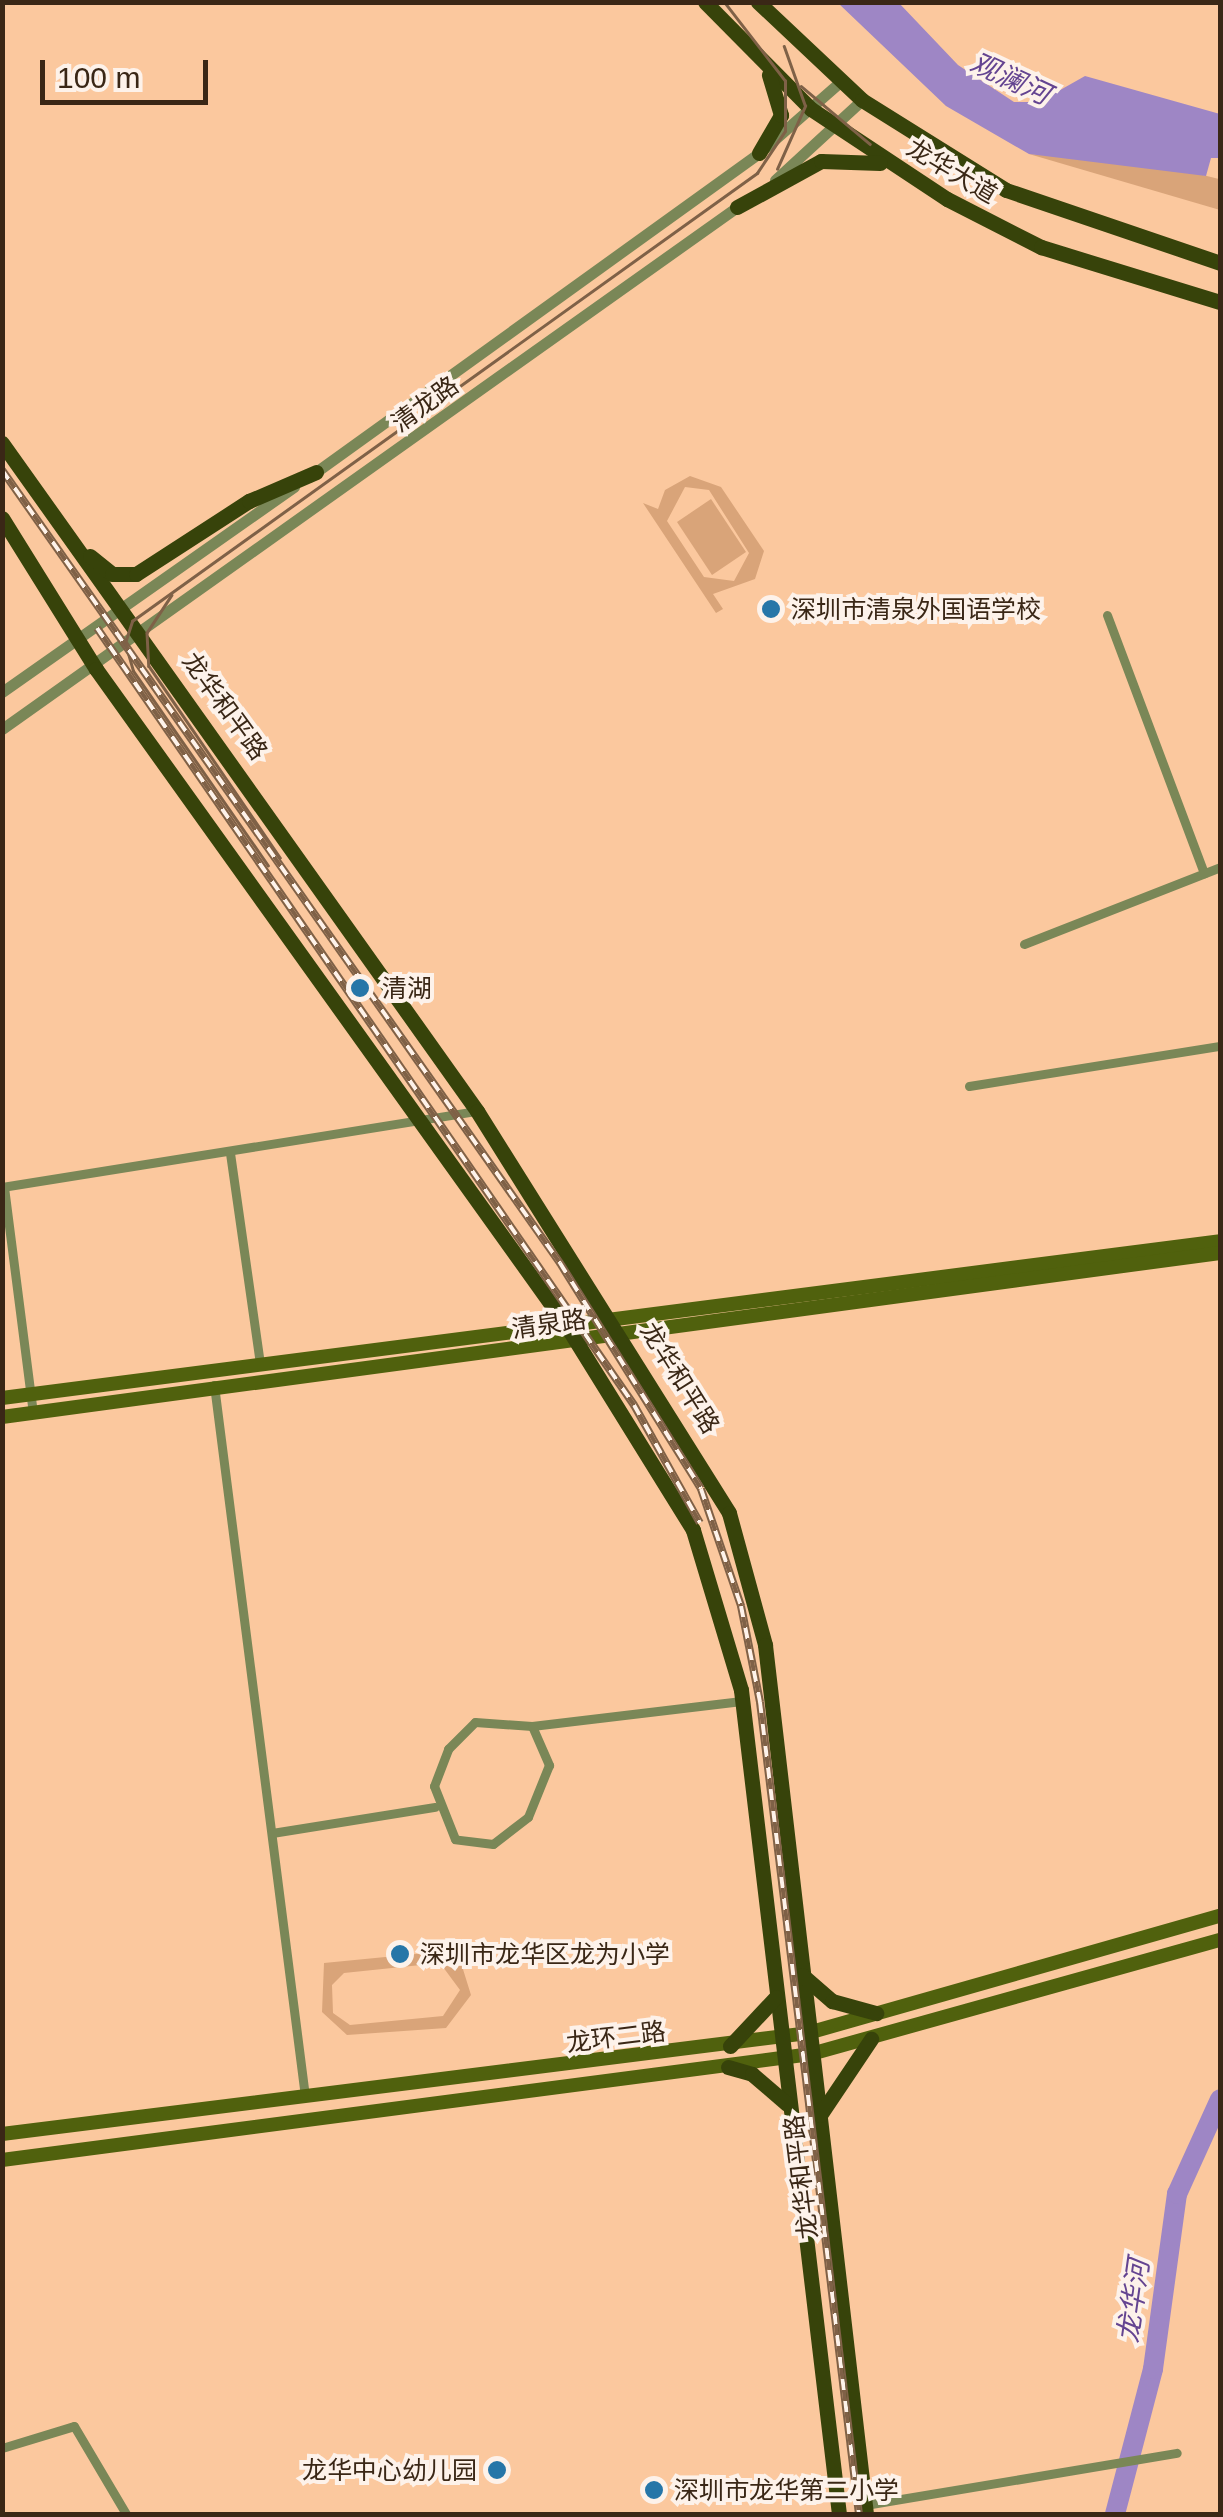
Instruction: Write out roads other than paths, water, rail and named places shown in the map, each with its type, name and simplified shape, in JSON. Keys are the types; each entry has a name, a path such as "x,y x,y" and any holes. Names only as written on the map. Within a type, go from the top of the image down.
{"main road":[{"name":"龙华大道","path":"704,2 811,108 903,170 1041,247 1220,302"},
{"name":"龙华大道","path":"758,2 839,83 1026,201 1220,263"},
{"path":"756,54 782,109 759,153"},
{"path":"738,207 830,159 903,170"},
{"name":"龙华和平路","path":"2,444 138,630 477,1112 614,1317 710,1476 748,1566 866,2510"},
{"path":"57,521 100,567 127,576 316,472"},
{"name":"龙华和平路","path":"2,518 96,669 566,1325 693,1530 742,1701 839,2514"},
{"name":"清泉路","path":"2,1398 1220,1241"},
{"name":"清泉路","path":"2,1417 578,1343 1220,1254"},
{"name":"龙环二路","path":"2,2134 730,2046 808,2033 1220,1916"},
{"name":"龙环二路","path":"2,2160 811,2054 1220,1940"},
{"path":"802,1974 832,2001 876,2013"},
{"path":"730,2046 776,1997"},
{"path":"819,2119 841,2071 871,2039"},
{"path":"728,2067 768,2084 788,2106"}],"street":[{"name":"清龙路","path":"2,692 759,153 839,83"},
{"name":"清龙路","path":"2,729 96,669 138,630 738,207 838,129 862,100"},
{"path":"1107,615 1204,873"},
{"path":"1024,944 1220,867"},
{"path":"969,1086 1220,1046"},
{"path":"34,1413 3,1187 424,1125 477,1112"},
{"path":"230,1154 260,1364"},
{"path":"210,1371 305,2096"},
{"path":"532,1726 549,1766 528,1817 509,1836 472,1846 442,1826 435,1807 439,1764 461,1732 496,1717 532,1726 742,1701"},
{"path":"272,1833 435,1807"},
{"path":"2,2448 74,2426 126,2514"},
{"path":"866,2510 885,2502 1097,2471 1171,2454"},
{"path":"885,2502 886,2514"}],"waterway":[{"name":"龙华河","path":"1115,2514 1153,2369 1177,2194 1220,2099"}],"tram line":[{"path":"268,866 133,671 125,643 132,621 757,173 785,131 785,81 724,2"},
{"path":"777,169 805,106 784,47"},
{"path":"801,86 870,144"},
{"path":"172,595 147,633 149,666 280,857"}],"railway":[{"path":"2,470 560,1263 701,1489 741,1606 760,1702 859,2514"},
{"path":"97,628 634,1405 700,1523"}],"place":[{"name":"深圳市清泉外国语学校","path":"771,609"},
{"name":"清湖","path":"360,988"},
{"name":"深圳市龙华区龙为小学","path":"400,1954"},
{"name":"龙华中心幼儿园","path":"497,2470"},
{"name":"深圳市龙华第二小学","path":"654,2490"}],"water label":[{"name":"观澜河","path":"1010,79"}]}
